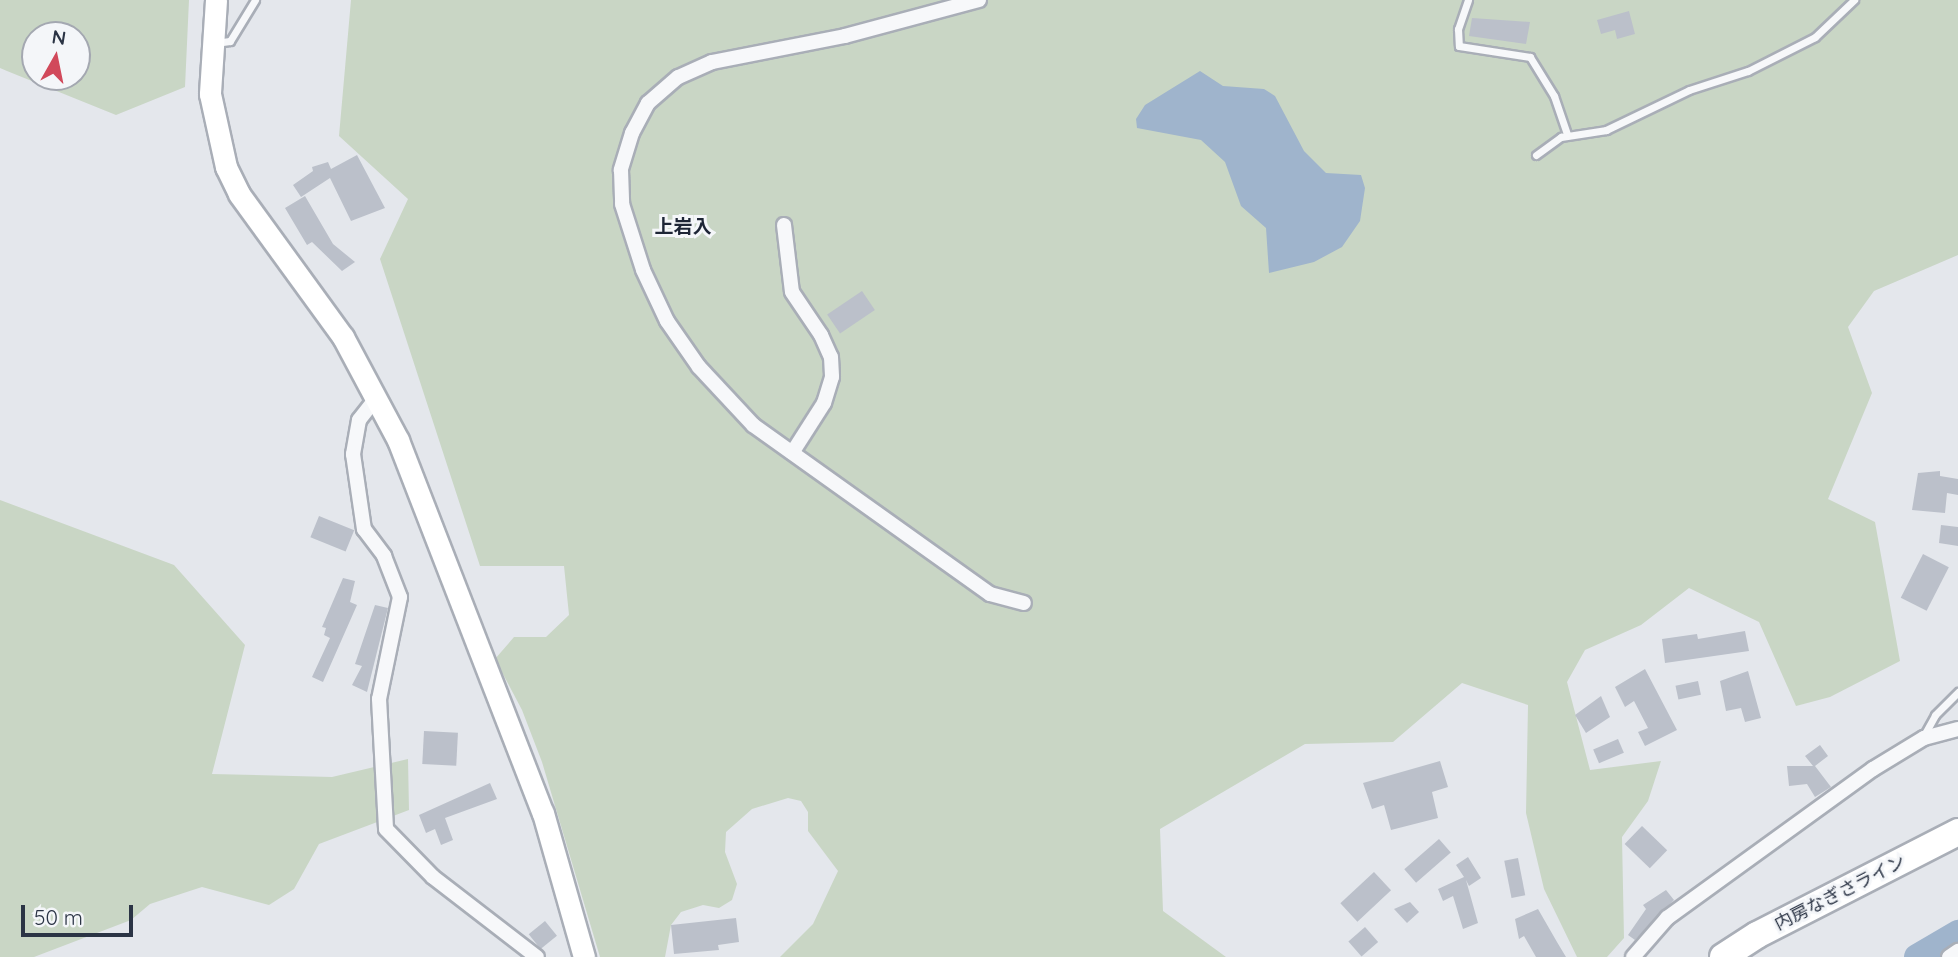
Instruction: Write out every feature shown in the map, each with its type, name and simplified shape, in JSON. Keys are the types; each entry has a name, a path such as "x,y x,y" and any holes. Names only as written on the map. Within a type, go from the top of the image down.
{"highway":[{"name":"内房なぎさライン","path":"1723,957 1757,935 1958,832"}],"street":[{"path":"216,0 211,43 213,118 231,176 343,337 398,440 543,813 584,957"},
{"path":"979,0 845,36 712,62 678,77 648,103 632,133 621,170 622,204 643,270 667,321 699,367 753,425 990,594 1024,603"},
{"path":"784,225 792,292 821,335 831,357 832,377 824,403 792,453"},
{"path":"377,397 359,420 353,454 364,529 384,556 400,597 379,699 386,829 433,877 537,957"},
{"path":"1633,957 1667,918 1873,769 1921,741 1958,729"},
{"path":"1949,957 1958,951"}],"lane":[{"path":"211,43 230,41 255,0"},
{"path":"1468,0 1458,30 1459,46 1530,57 1554,96 1567,134"},
{"path":"1536,155 1567,134 1605,130 1689,90 1748,71 1815,37 1854,0"},
{"path":"1921,741 1935,715 1958,692"}],"green space":[{"path":"0,0 189,0 185,87 116,115 57,91 91,91 91,21 21,21 21,77 0,68"},
{"path":"351,0 1958,0 1958,255 1874,291 1848,327 1872,393 1828,499 1875,522 1900,661 1830,697 1796,706 1759,622 1689,588 1641,625 1585,650 1567,682 1590,770 1661,761 1648,801 1622,837 1624,938 1607,957 1577,957 1544,889 1526,813 1528,705 1462,683 1393,742 1305,744 1160,829 1163,911 1226,957 780,957 813,924 838,871 808,831 808,812 801,801 788,798 752,809 726,832 725,852 737,884 732,900 719,908 703,905 681,912 671,925 665,957 600,957 542,762 522,710 495,659 514,637 546,637 569,615 564,566 480,566 380,259 408,199 339,136"},
{"path":"0,500 174,565 245,645 212,774 332,777 408,759 409,810 319,844 294,889 269,905 202,887 150,904 131,920 34,957 0,957"}],"water":[{"path":"1200,71 1223,86 1264,89 1275,96 1304,151 1326,173 1361,175 1365,188 1360,221 1342,247 1314,262 1269,273 1266,228 1241,206 1225,162 1201,140 1137,128 1136,119 1145,105"}],"building":[{"path":"1629,11 1635,34 1617,39 1615,30 1601,34 1597,20"},
{"path":"1472,18 1530,22 1526,44 1469,36"},
{"path":"357,155 385,208 351,221 330,178 301,197 293,185 313,171 312,167 328,162 331,169"},
{"path":"305,196 333,244 355,262 342,271 312,242 307,245 285,208"},
{"path":"862,291 875,310 840,334 827,314"},
{"path":"1940,471 1940,476 1958,479 1958,495 1947,493 1945,513 1912,510 1918,473"},
{"path":"319,516 354,530 346,552 310,537"},
{"path":"1941,525 1958,527 1958,546 1939,543"},
{"path":"1923,554 1949,567 1927,611 1901,598"},
{"path":"343,578 355,581 350,602 357,605 323,682 312,677 330,638 324,635 326,628 322,627"},
{"path":"375,605 388,608 367,692 352,685 362,666 355,664"},
{"path":"1745,631 1749,651 1665,663 1662,639 1697,634 1698,639"},
{"path":"1645,669 1677,730 1645,746 1638,732 1648,728 1634,701 1625,707 1615,687"},
{"path":"1748,671 1761,718 1745,722 1741,708 1726,711 1720,681"},
{"path":"1698,681 1701,695 1678,699 1676,686"},
{"path":"1601,696 1610,717 1586,733 1575,715"},
{"path":"424,731 458,733 456,766 422,764"},
{"path":"1618,739 1624,753 1599,763 1593,750"},
{"path":"1820,745 1828,756 1815,766 1831,787 1815,797 1807,784 1789,786 1787,766 1813,766 1805,756"},
{"path":"1440,761 1448,787 1432,792 1438,818 1391,830 1384,805 1372,809 1363,783"},
{"path":"490,783 497,799 445,818 453,840 441,845 435,829 426,833 419,815"},
{"path":"1642,826 1667,850 1650,868 1625,844"},
{"path":"1439,839 1451,853 1416,883 1404,869"},
{"path":"1468,857 1481,878 1469,886 1466,880 1478,923 1463,929 1453,896 1443,901 1438,889 1464,877 1456,865"},
{"path":"1518,858 1525,895 1512,898 1504,861"},
{"path":"1374,872 1391,890 1357,922 1340,903"},
{"path":"1666,890 1674,900 1635,940 1628,935 1646,909 1643,905"},
{"path":"1410,902 1419,912 1407,923 1394,909"},
{"path":"1538,909 1566,957 1536,957 1524,936 1519,939 1515,919"},
{"path":"736,918 739,942 718,945 719,950 674,954 671,925"},
{"path":"545,921 557,936 541,949 529,934"},
{"path":"1365,927 1378,942 1362,957 1348,941"}],"waterway":[{"path":"1917,957 1958,933"}],"district":[{"name":"上岩入","path":"683,227"}]}
